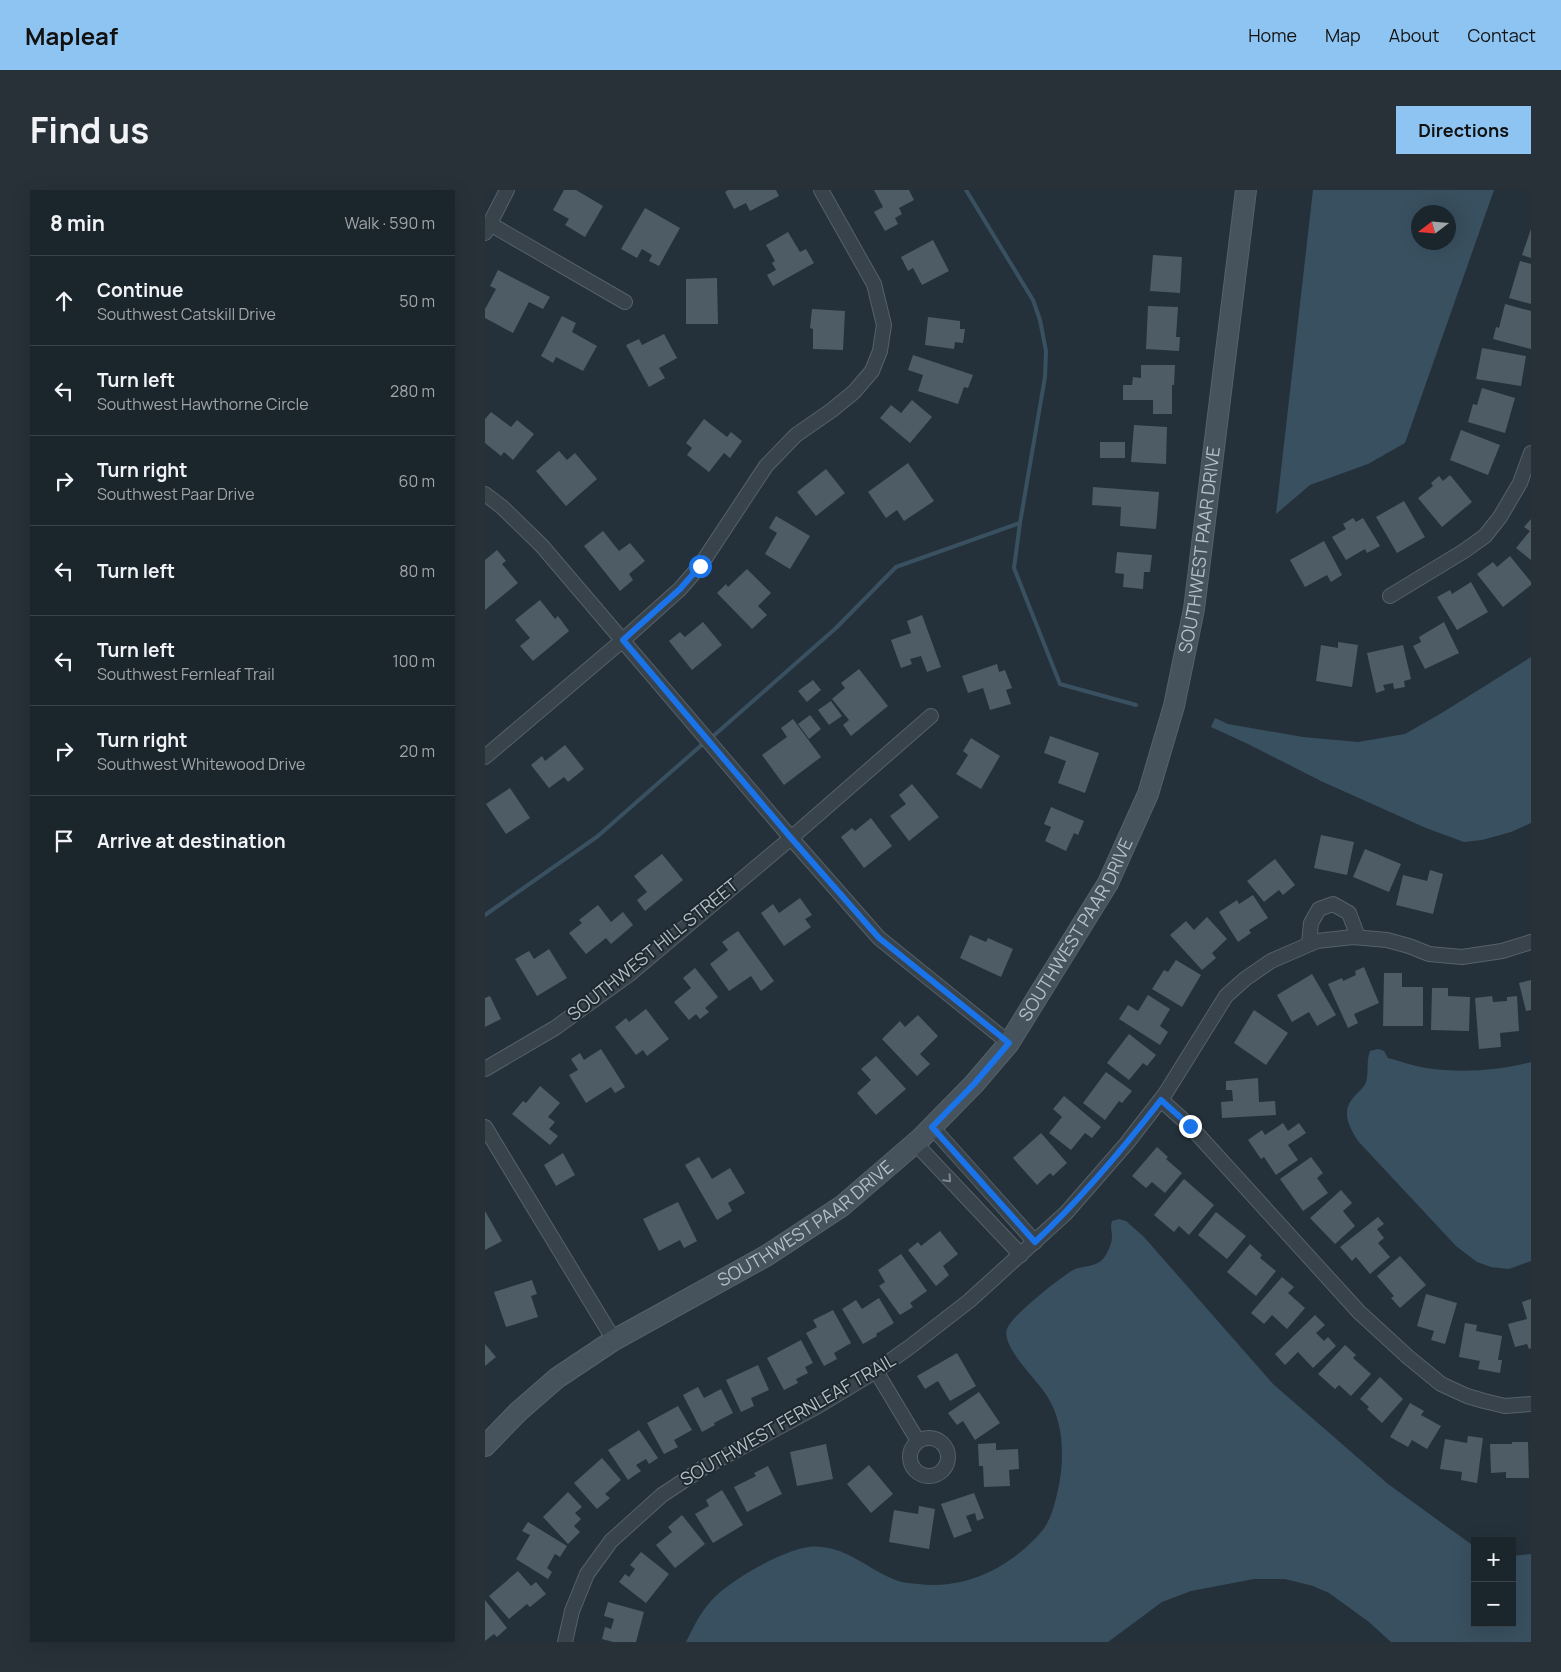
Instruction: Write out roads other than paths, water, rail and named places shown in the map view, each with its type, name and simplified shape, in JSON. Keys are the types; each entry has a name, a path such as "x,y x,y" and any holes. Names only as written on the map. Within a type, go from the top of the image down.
{"street":[{"path":"507,190 487,228 625,302"},
{"path":"485,757 680,589 700,566 766,466 796,435 833,410 854,392 872,371 880,351 884,325 874,284 821,190"},
{"name":"SOUTHWEST PAAR DRIVE","path":"485,1446 518,1412 557,1378 614,1340 766,1256 842,1206 915,1144 974,1084 1009,1043 1107,883 1148,794 1174,706 1195,609 1246,190"},
{"path":"1390,596 1485,536 1500,517 1520,484 1531,453"},
{"path":"485,494 502,507 542,546 791,838 879,938 1009,1043"},
{"name":"SOUTHWEST HILL STREET","path":"485,1070 555,1028 631,973 791,838 931,716"},
{"path":"1309,944 1311,923 1319,908 1333,904 1349,913 1358,937"},
{"name":"SOUTHWEST FERNLEAF TRAIL","path":"563,1642 587,1574 611,1541 662,1495 703,1468 818,1406 911,1346 969,1302 1066,1213 1127,1143 1161,1100 1226,996 1245,979 1271,961 1317,941 1358,937 1387,940 1429,954 1462,957 1502,951 1531,942"},
{"path":"1161,1100 1190,1126 1359,1312 1408,1357 1441,1384 1467,1396 1505,1406 1531,1404"},
{"path":"485,1127 614,1340"},
{"path":"932,1127 1035,1242"},
{"path":"915,1144 1021,1256"},
{"path":"876,1370 918,1441"}],"water":[{"path":"1313,190 1494,190 1405,443 1368,464 1310,485 1276,514"},
{"path":"1531,657 1531,823 1511,832 1482,840 1464,842 1426,828 1323,782 1211,727 1215,718 1228,724 1303,737 1358,742 1405,734"},
{"path":"1378,1049 1384,1051 1388,1058 1439,1070 1492,1069 1531,1062 1531,1261 1509,1269 1491,1267 1477,1262 1456,1246 1358,1141 1349,1125 1347,1109 1349,1103 1366,1082 1370,1051"},
{"path":"1119,1219 1126,1221 1144,1237 1273,1384 1388,1484 1471,1544 1471,1627 1516,1627 1516,1556 1531,1554 1531,1642 1391,1642 1369,1622 1329,1593 1313,1586 1285,1579 1254,1579 1191,1591 1162,1602 1108,1642 686,1642 703,1610 719,1593 771,1560 798,1549 824,1547 833,1549 850,1555 898,1581 936,1585 970,1579 986,1573 1002,1565 1030,1544 1045,1527 1054,1506 1061,1473 1061,1435 1052,1405 1014,1353 1009,1344 1007,1329 1027,1306 1067,1274 1077,1268 1096,1264 1103,1259 1111,1243 1112,1221"}],"waterway":[{"path":"966,190 1033,300 1040,320 1046,351 1045,377 1014,568 1060,684 1136,705"},
{"path":"711,738 836,628 896,567 1020,523"},
{"path":"485,915 598,836 705,742"}]}
